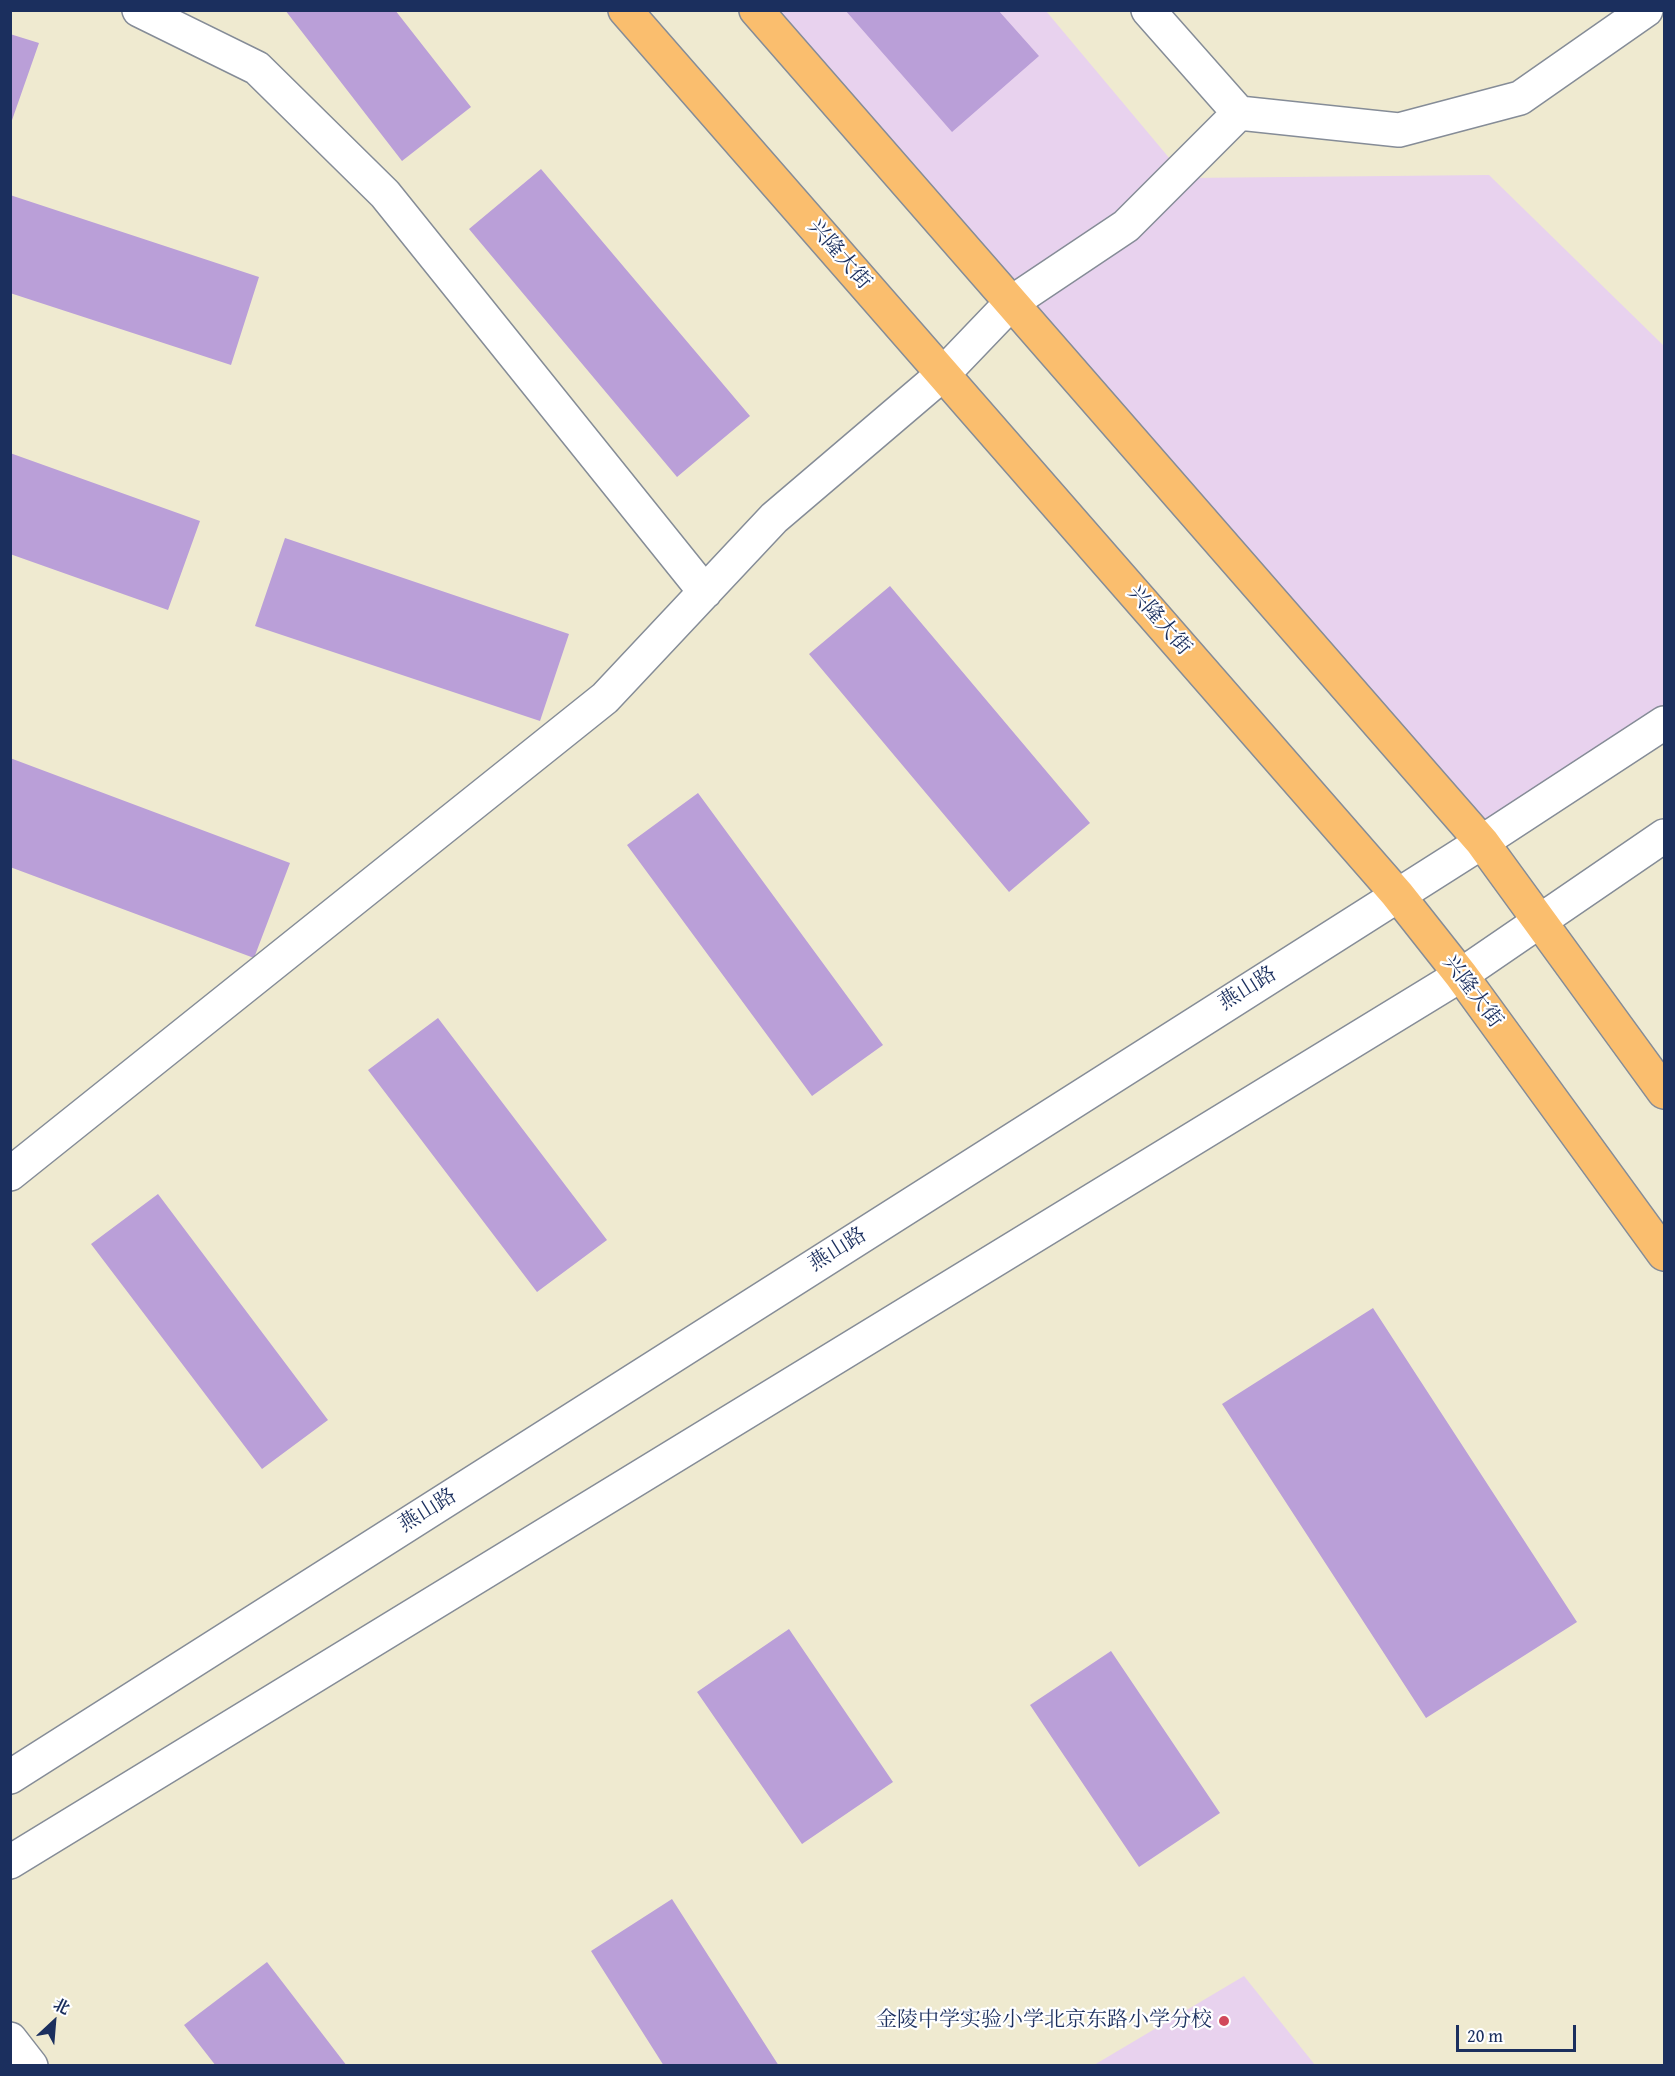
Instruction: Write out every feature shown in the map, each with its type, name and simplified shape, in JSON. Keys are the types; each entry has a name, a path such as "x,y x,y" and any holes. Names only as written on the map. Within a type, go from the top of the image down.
{"main road":[{"name":"兴隆大街","path":"625,10 1397,894 1461,975 1665,1254"},
{"path":"756,10 1482,842 1665,1092"}],"street":[{"path":"140,10 257,68 385,194 705,592"},
{"path":"1148,10 1239,113 1400,130 1520,98 1646,10"},
{"path":"10,1174 605,698 774,518 943,374 1011,303 1126,226 1239,113"},
{"name":"燕山路","path":"10,1777 1482,842 1665,723"},
{"path":"10,1862 1461,975 1665,836"},
{"path":"10,2039 31,2066"}],"shaded area":[{"path":"756,11 1046,11 1186,178 1489,175 1664,346 1664,723 1482,842"},
{"name":"金陵中学实验小学北京东路小学分校","path":"1244,1976 1315,2065 1094,2065"}],"building":[{"path":"285,10 395,10 471,107 402,161"},
{"path":"845,10 998,10 1039,56 952,132"},
{"path":"10,34 39,43 11,123 10,123"},
{"path":"541,169 750,416 677,477 469,229"},
{"path":"10,195 259,277 231,365 10,293"},
{"path":"10,453 200,521 168,610 10,554"},
{"path":"285,538 569,634 540,721 255,626"},
{"path":"890,586 1090,823 1009,892 809,654"},
{"path":"10,758 290,863 254,958 10,867"},
{"path":"698,793 883,1045 812,1096 627,845"},
{"path":"438,1018 607,1240 537,1292 368,1070"},
{"path":"158,1194 328,1420 262,1469 91,1244"},
{"path":"1373,1308 1577,1622 1426,1718 1222,1404"},
{"path":"789,1629 893,1782 802,1844 697,1692"},
{"path":"1111,1651 1220,1813 1139,1867 1030,1705"},
{"path":"672,1899 779,2066 664,2066 591,1951"},
{"path":"267,1962 347,2066 216,2066 184,2025"}],"place":[{"name":"金陵中学实验小学北京东路小学分校","path":"1224,2021"}]}
